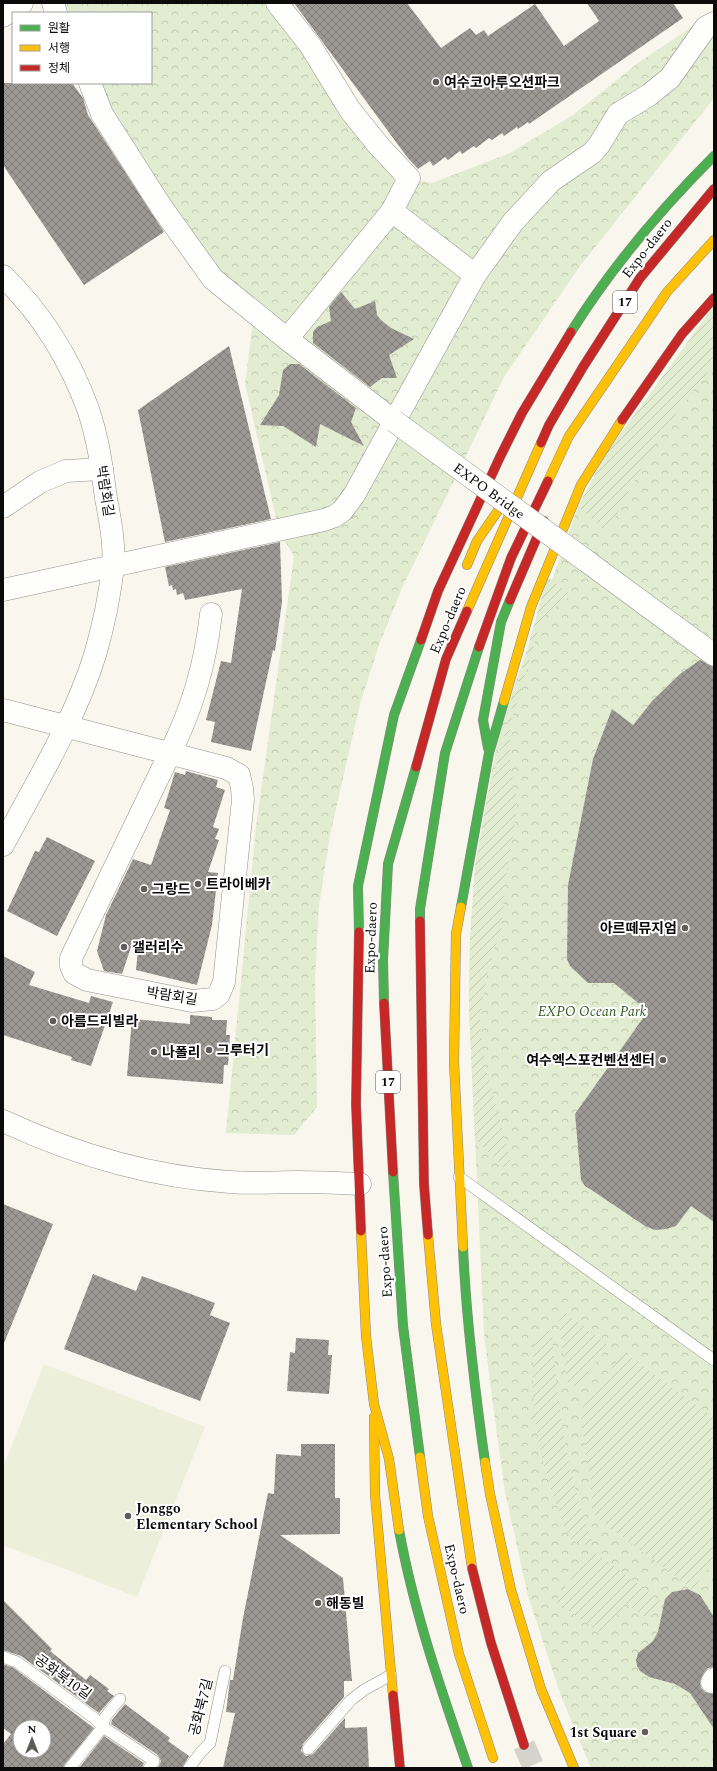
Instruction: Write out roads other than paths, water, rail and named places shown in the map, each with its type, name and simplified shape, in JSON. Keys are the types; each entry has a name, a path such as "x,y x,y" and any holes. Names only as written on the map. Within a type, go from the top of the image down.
{"main road":[{"path":"400,1768 375,1495 374,1404 366,1336 356,1104 359,933 358,886 394,715 414,655 438,591 500,457 522,413 572,330 622,259 696,174 714,156"},
{"name":"Expo-daero","path":"494,1758 459,1654 428,1516 403,1326 386,1055 383,960 388,864 446,660 549,425 583,367 640,278 714,189"},
{"name":"Expo-daero","path":"524,1746 491,1643 474,1580 436,1324 424,1184 420,909 445,753 466,691 483,632 511,558 569,436 667,292 714,240"},
{"path":"574,1768 541,1689 511,1590 490,1494 475,1391 466,1298 454,1062 456,934 490,753 531,607 581,486 627,411 682,334 714,298"},
{"path":"462,575 478,541 535,454"},
{"path":"490,753 483,720 501,622 546,516 551,473"},
{"path":"414,655 432,635"},
{"path":"374,1404 389,1459 406,1567 435,1674 468,1768"}],"street":[{"path":"3,16 22,3"},
{"path":"277,3 310,45 350,110 379,146 409,178 392,211 287,339"},
{"path":"3,590 113,565 279,531 335,516 354,495 475,275 513,222 538,194 565,170 592,153 618,114 649,95 670,78 706,27 714,23"},
{"name":"EXPO Bridge","path":"90,84 102,114 162,208 195,256 213,278 287,339 394,421 714,655"},
{"path":"392,211 475,275"},
{"name":"박람회길","path":"3,276 29,305 48,330 69,366 88,409 102,469 110,527 113,565 96,653 66,727 3,845"},
{"path":"3,507 40,482 66,471 102,469"},
{"name":"박람회길","path":"3,710 170,753 232,770 239,775 243,800 224,982 219,994 213,999 206,1001 192,1001 87,980 74,973 71,966 71,958 170,753 192,704 205,653 211,614"},
{"path":"3,1121 57,1145 108,1161 178,1176 230,1182 360,1184"}],"lane":[{"path":"459,1177 714,1360"},
{"name":"공화북10길","path":"3,1657 17,1662 103,1726 154,1761 149,1768"},
{"name":"공화북7길","path":"189,1768 200,1752 210,1743 225,1671"},
{"path":"308,1748 351,1700 364,1690 391,1675"},
{"path":"70,1768 103,1726 104,1717 120,1699"}],"tunnel":[{"path":"524,1745 534,1768"}],"place":[{"name":"여수코아루오션파크","path":"436,82"},
{"name":"트라이베카","path":"198,884"},
{"name":"그랑드","path":"144,889"},
{"name":"아르떼뮤지엄","path":"685,928"},
{"name":"갤러리수","path":"124,947"},
{"name":"아름드리빌라","path":"53,1021"},
{"name":"그루터기","path":"209,1050"},
{"name":"나폴리","path":"154,1052"},
{"name":"여수엑스포컨벤션센터","path":"663,1060"},
{"name":"Jonggo Elementary School","path":"128,1516"},
{"name":"해동빌","path":"318,1603"},
{"name":"1st Square","path":"645,1732"}],"park label":[{"name":"EXPO Ocean Park","path":"592,1011"}]}
